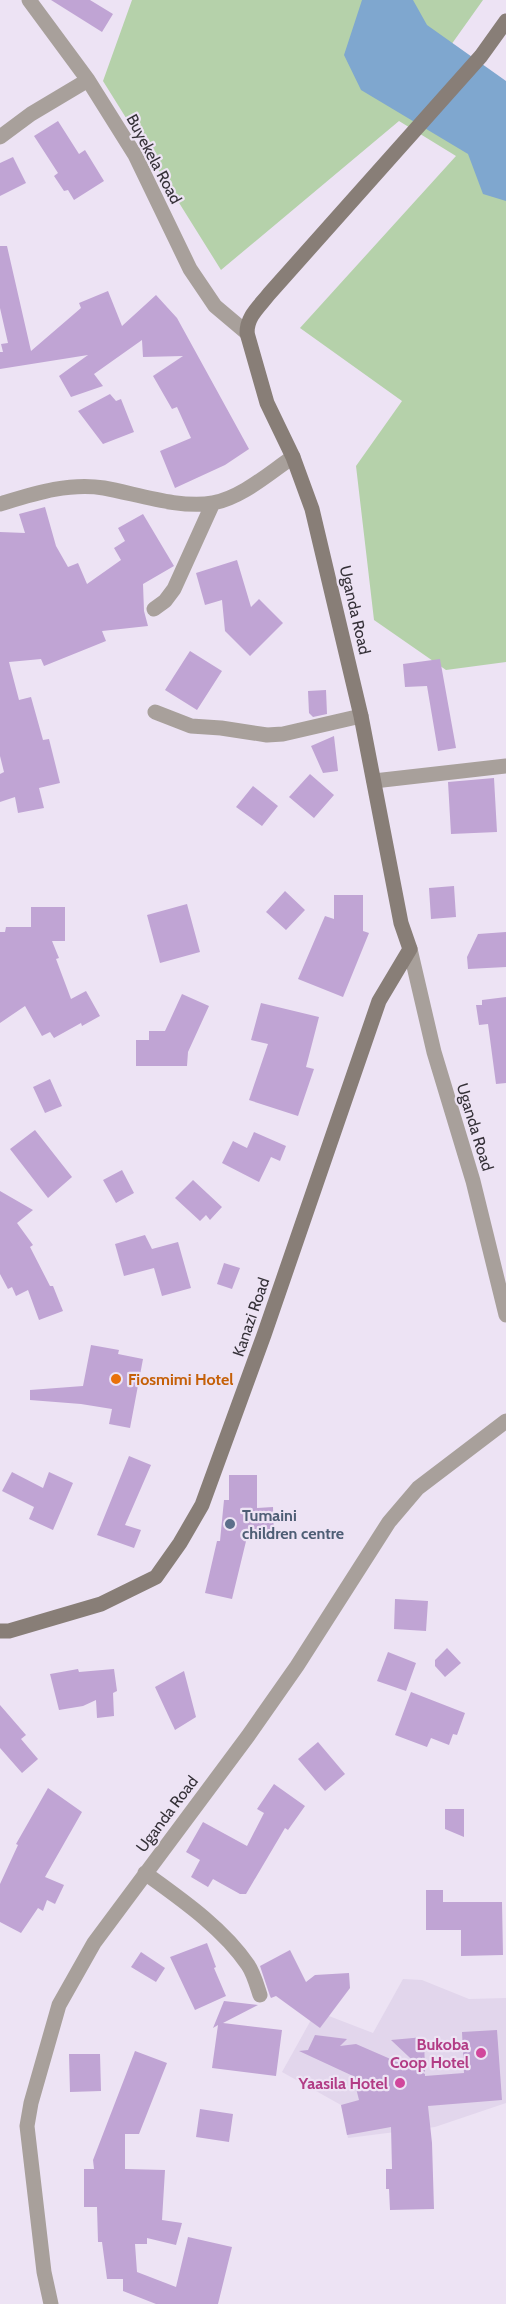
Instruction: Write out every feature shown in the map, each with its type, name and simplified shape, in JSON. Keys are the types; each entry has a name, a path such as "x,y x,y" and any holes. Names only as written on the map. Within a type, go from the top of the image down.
{"main road":[{"path":"247,333 249,319 269,294 481,56 506,21"},
{"name":"Uganda Road","path":"247,333 267,403 293,457 312,509 361,716 401,922 410,949"},
{"name":"Kanazi Road","path":"0,1631 9,1631 101,1604 156,1577 180,1544 202,1505 264,1335 379,1001 410,949"}],"street":[{"name":"Buyekela Road","path":"29,0 88,80 135,155 190,269 215,306 247,333"},
{"path":"0,137 31,114 88,80"},
{"path":"0,504 35,494 77,487 103,488 150,499 182,503 213,503 238,494 293,457"},
{"path":"154,609 165,601 174,589 213,503"},
{"path":"155,712 191,726 267,735 283,734 361,716"},
{"path":"374,781 506,766"},
{"name":"Uganda Road","path":"410,949 434,1052 473,1181 506,1315"},
{"name":"Uganda Road","path":"51,2304 44,2272 27,2126 31,2103 59,2005 94,1943 248,1736 297,1666 389,1522 418,1488 506,1421"},
{"path":"145,1873 175,1895 229,1942 249,1967 260,1995"}],"shaded area":[{"path":"403,1979 422,1980 469,1999 506,1998 506,2103 435,2127 348,2138 341,2105 282,2072 316,2011 373,2033"}],"green space":[{"path":"132,0 483,0 446,52 506,85 506,662 446,670 374,620 356,466 402,401 300,328 456,156 399,121 221,270 103,81"}],"water":[{"path":"362,0 413,0 427,25 506,81 506,201 483,194 468,154 361,90 344,55"}],"building":[{"path":"51,0 90,0 113,14 102,32"},
{"path":"58,121 79,154 85,150 104,181 74,200 68,190 64,191 54,176 58,173 34,136"},
{"path":"13,157 26,183 0,196 0,163"},
{"path":"0,246 7,246 31,351 81,308 79,303 108,291 122,326 156,295 177,318 249,449 225,465 175,488 160,451 191,438 177,407 172,409 153,376 183,356 143,357 142,340 94,374 103,386 71,397 59,376 88,355 0,369 0,352 3,352 1,344 8,343 0,308"},
{"path":"110,394 116,401 121,399 134,432 103,444 78,411"},
{"path":"45,507 56,546 68,567 78,563 87,584 121,560 114,548 125,541 118,528 143,514 174,566 143,584 144,611 148,626 102,631 106,641 44,666 41,659 9,662 19,700 31,697 43,740 49,739 60,783 39,788 44,808 18,813 15,797 0,802 0,774 4,772 0,756 0,532 25,533 19,514"},
{"path":"237,560 251,607 259,599 283,623 250,656 225,631 222,600 205,605 196,573"},
{"path":"190,651 222,671 197,710 165,690"},
{"path":"440,659 456,748 438,751 427,686 405,687 403,664"},
{"path":"326,690 327,714 313,717 309,713 308,691"},
{"path":"334,736 338,771 323,773 311,746"},
{"path":"310,774 334,795 314,818 289,797"},
{"path":"494,778 497,832 451,834 448,782"},
{"path":"253,786 278,806 262,826 236,807"},
{"path":"454,886 456,917 431,919 429,888"},
{"path":"285,891 305,910 286,930 266,912"},
{"path":"334,895 363,895 363,931 369,933 343,997 298,979 325,916 334,919"},
{"path":"187,904 200,952 160,963 147,915"},
{"path":"31,907 65,907 65,941 52,941 59,958 56,959 71,999 86,991 100,1016 82,1026 81,1023 54,1038 50,1032 42,1036 25,1006 0,1023 0,932 5,932 6,927 31,927"},
{"path":"506,932 506,967 468,969 467,957 478,934"},
{"path":"182,994 209,1006 188,1052 187,1066 136,1066 136,1040 149,1040 149,1031 165,1031"},
{"path":"506,997 506,1083 496,1084 488,1024 479,1025 476,1005 482,1005 482,1000"},
{"path":"261,1003 319,1017 306,1067 314,1069 298,1116 249,1100 268,1044 251,1040"},
{"path":"50,1079 62,1106 45,1113 33,1087"},
{"path":"35,1130 72,1177 48,1198 10,1149"},
{"path":"254,1132 286,1146 280,1161 271,1157 259,1182 222,1163 233,1141 247,1148"},
{"path":"122,1170 134,1193 116,1203 103,1180"},
{"path":"193,1180 222,1207 210,1220 206,1215 200,1221 175,1198"},
{"path":"0,1191 33,1210 17,1223 33,1245 30,1247 50,1286 53,1286 63,1311 39,1320 28,1290 16,1296 12,1287 8,1289 0,1274"},
{"path":"145,1235 152,1249 178,1242 191,1288 162,1296 154,1268 124,1276 115,1244"},
{"path":"224,1263 240,1268 232,1289 217,1284"},
{"name":"Fiosmimi Hotel","path":"91,1345 119,1350 118,1354 143,1359 130,1428 109,1424 112,1409 30,1400 30,1390 83,1386"},
{"path":"129,1456 151,1465 125,1525 141,1530 134,1548 97,1535"},
{"path":"12,1472 43,1488 49,1472 73,1483 53,1530 29,1519 34,1507 2,1491"},
{"path":"229,1475 257,1475 257,1508 273,1507 274,1536 249,1539 248,1533 232,1599 205,1593 217,1541 220,1541 224,1500 229,1500"},
{"path":"395,1599 428,1601 426,1631 394,1629"},
{"path":"447,1648 461,1663 445,1677 435,1666 435,1660"},
{"path":"388,1652 416,1663 406,1691 377,1681"},
{"path":"78,1669 79,1672 114,1669 117,1691 113,1693 114,1716 97,1718 96,1700 83,1706 59,1710 50,1674"},
{"path":"184,1671 196,1717 175,1730 155,1687"},
{"path":"411,1692 465,1713 457,1735 453,1734 449,1745 431,1738 427,1747 395,1735"},
{"path":"0,1705 26,1735 21,1739 38,1759 22,1773 0,1748"},
{"path":"318,1742 345,1774 325,1791 298,1759"},
{"path":"274,1784 305,1806 288,1830 285,1828 246,1894 240,1894 213,1879 208,1887 191,1877 200,1860 186,1852 203,1822 247,1846 264,1813 257,1809"},
{"path":"48,1788 82,1812 45,1877 64,1885 55,1904 47,1900 43,1911 38,1908 21,1933 0,1922 0,1884 18,1845 16,1844"},
{"path":"445,1809 464,1809 464,1837 445,1829"},
{"path":"426,1890 443,1890 443,1902 502,1902 503,1955 461,1956 461,1930 426,1930"},
{"path":"207,1943 216,1967 214,1968 226,1996 195,2010 170,1957"},
{"path":"290,1950 306,1982 315,1975 349,1973 350,1988 320,2028 276,1996 271,1998 270,1996 260,1966"},
{"path":"141,1952 165,1968 156,1982 131,1967"},
{"path":"224,2001 258,2005 223,2023 282,2030 276,2076 212,2068 218,2025 213,2028"},
{"path":"497,2030 502,2100 428,2106 432,2143 434,2209 390,2210 389,2189 386,2189 386,2169 392,2169 391,2127 347,2135 341,2105 359,2100 353,2076 299,2051 308,2050 315,2035 347,2039 340,2046 356,2044 425,2074 425,2076 464,2073 462,2032"},
{"path":"424,2037 425,2072 391,2040"},
{"path":"135,2051 167,2063 139,2134 125,2134 125,2169 165,2170 162,2220 182,2223 176,2245 147,2238 147,2244 135,2244 137,2272 176,2287 188,2237 232,2247 218,2304 156,2304 123,2291 123,2279 107,2279 102,2242 98,2242 97,2207 84,2207 84,2169 94,2169 93,2160"},
{"path":"69,2054 100,2054 101,2091 70,2092"},
{"path":"200,2109 233,2114 229,2142 196,2137"}],"place":[{"name":"Fiosmimi Hotel","path":"116,1379"},
{"name":"Tumaini children centre","path":"230,1524"},
{"name":"Bukoba Coop Hotel","path":"481,2053"},
{"name":"Yaasila Hotel","path":"400,2083"}]}
